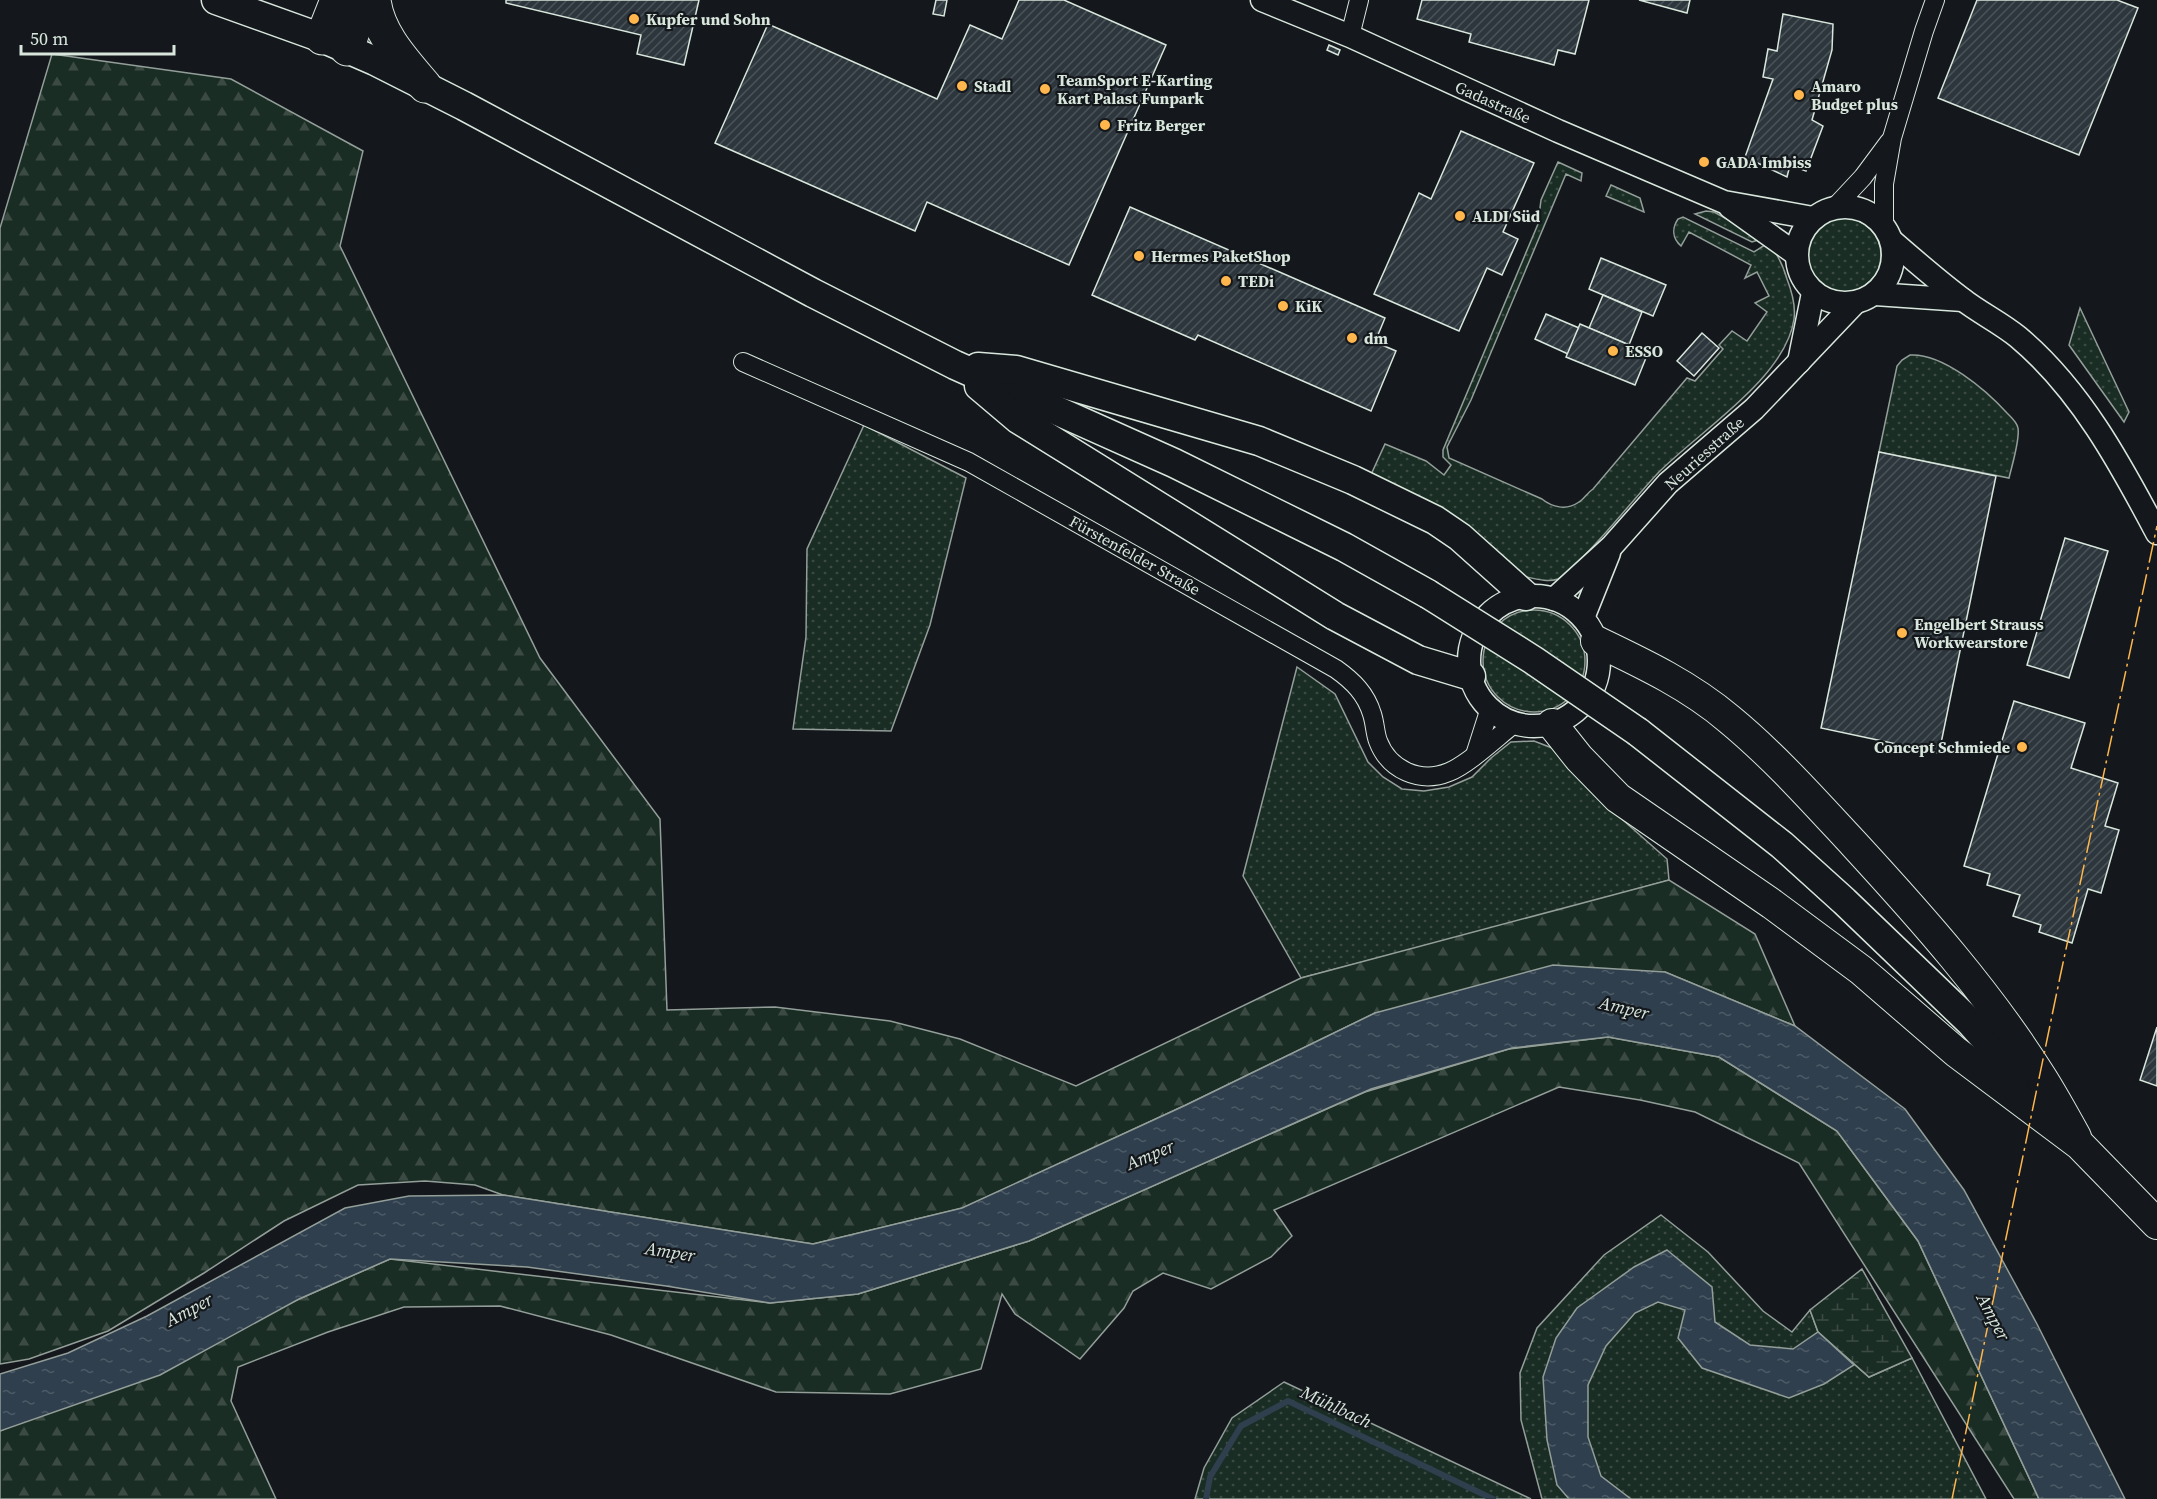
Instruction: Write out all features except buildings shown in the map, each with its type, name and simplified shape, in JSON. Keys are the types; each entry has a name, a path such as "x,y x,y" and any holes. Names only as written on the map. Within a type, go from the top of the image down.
{"highway":[{"path":"334,44 337,0"},
{"path":"334,44 364,0"},
{"path":"374,0 375,12 389,40 425,86"},
{"path":"1589,629 1667,675 1728,718 1828,816 1916,912 1986,998 2042,1078 2080,1145"},
{"path":"1552,724 1579,758 1618,798 1772,904 1861,970 1956,1052 2080,1145 2157,1224"}],"main road":[{"path":"216,0 334,44 425,86 813,293 955,365 1174,463 1344,547 1428,594 1533,660 1638,732 1782,845 1970,1022 2080,1145"},
{"path":"955,365 1016,370 1259,441 1353,480 1435,520 1540,598"},
{"path":"955,365 1018,419 1325,610 1418,660 1471,676"}],"street":[{"name":"Gadastraße","path":"1262,0 1350,36 1568,136 1724,202 1770,233 1796,254"},
{"path":"1350,36 1359,0"},
{"path":"1892,138 1863,177 1835,207 1813,218 1799,238 1796,254 1798,268 1806,284 1813,293 1832,302 1854,303 1875,294 1885,283 1892,270 1894,255 1888,234 1884,184 1892,138 1935,0"},
{"name":"Gadastraße","path":"1724,202 1813,218"},
{"path":"1835,207 1849,206 1862,209 1874,216 1888,234 1963,300 2018,337 2048,365 2078,401 2108,446 2157,533"},
{"path":"1799,363 1813,293"},
{"path":"1875,294 1963,300"},
{"name":"Neuriesstraße","path":"1540,598 1612,546 1668,483 1754,409 1854,303"},
{"name":"Fürstenfelder Straße","path":"743,362 969,462 1336,669 1354,682 1366,698 1377,739 1384,754 1397,768 1411,774 1430,777 1450,772 1515,723"},
{"name":"Neuriesstraße","path":"1589,629 1612,546"},
{"path":"1540,598 1570,606 1589,629 1600,661 1596,682 1586,701 1571,715 1552,724 1534,726 1515,723 1502,718 1478,694 1471,676 1470,654 1476,633 1488,615 1505,603 1540,598"},
{"path":"1475,755 1490,708"}],"green space":[{"path":"52,54 231,79 363,151 340,246 540,658 660,819 667,1010 775,1007 890,1021 960,1039 1076,1086 1301,978 1669,880 1755,934 1795,1026 1665,972 1375,1013 1186,1105 963,1208 813,1244 503,1195 475,1185 425,1181 358,1185 284,1221 108,1331 29,1359 0,1364 0,228"},
{"path":"1558,162 1582,173 1581,181 1566,174 1471,400 1447,447 1449,458 1555,506 1574,505 1593,489 1687,378 1695,381 1723,349 1719,345 1732,331 1747,341 1767,312 1755,303 1769,296 1757,272 1745,278 1751,265 1689,232 1681,246 1674,233 1678,219 1683,217 1754,252 1768,243 1784,269 1793,299 1794,319 1787,341 1775,362 1758,383 1658,473 1571,570 1558,579 1540,580 1522,576 1369,479 1385,444 1426,461 1444,475 1451,465 1443,457 1443,450 1538,224 1541,200"},
{"path":"1611,185 1640,198 1644,212 1606,196"},
{"path":"1706,211 1714,212 1760,237 1752,242 1695,214"},
{"path":"1844,218 1858,221 1870,229 1878,241 1881,255 1878,269 1870,281 1858,289 1844,292 1830,289 1818,281 1810,269 1807,255 1810,241 1818,229 1830,221"},
{"path":"2080,308 2129,412 2124,422 2069,345"},
{"path":"1910,355 1923,356 1950,366 1988,394 2014,420 2018,428 2018,439 2009,478 1879,452 1897,366"},
{"path":"864,425 966,478 930,625 891,731 793,729 806,637 807,549"},
{"path":"1534,610 1553,614 1570,625 1581,642 1585,661 1581,680 1570,697 1553,708 1534,712 1515,708 1498,697 1487,680 1483,661 1487,642 1498,625 1515,614"},
{"path":"1297,667 1335,694 1368,762 1383,777 1402,789 1424,791 1449,787 1472,777 1511,742 1534,741 1552,748 1597,797 1667,859 1669,880 1301,978 1243,876"},
{"path":"1608,1037 1719,1057 1837,1131 1918,1241 2039,1499 2014,1499 1799,1163 1695,1112 1640,1100 1559,1087 1274,1210 1292,1236 1271,1257 1211,1289 1163,1273 1133,1291 1124,1308 1080,1359 1015,1314 1002,1294 981,1369 890,1394 776,1392 611,1335 500,1306 404,1307 328,1332 238,1367 231,1401 276,1499 0,1499 0,1431 390,1259 770,1303 858,1294 1029,1241 1365,1092 1509,1049"},
{"path":"1661,1215 1708,1252 1763,1311 1792,1332 1810,1310 1818,1332 1869,1377 1912,1358 1986,1499 1542,1499 1521,1420 1520,1373 1537,1328 1604,1255"},
{"path":"1862,1269 1912,1358 1869,1377 1818,1332 1810,1310"},
{"path":"1284,1382 1531,1499 1195,1499 1204,1468 1232,1418"}],"water":[{"name":"Amper","path":"1553,965 1665,972 1795,1026 1905,1109 1964,1190 2037,1324 2125,1499 2039,1499 1918,1241 1837,1131 1719,1057 1608,1037 1512,1048 1371,1089 1029,1241 858,1294 770,1303 527,1267 390,1259 299,1299 160,1375 0,1431 0,1374 68,1353 147,1316 345,1208 409,1196 503,1195 813,1244 962,1208 1186,1105 1375,1013"},
{"path":"1667,1250 1712,1287 1715,1322 1750,1345 1793,1349 1818,1332 1854,1365 1824,1384 1789,1398 1702,1368 1678,1338 1685,1310 1658,1302 1635,1313 1606,1346 1588,1385 1588,1437 1601,1476 1631,1499 1569,1499 1557,1485 1547,1440 1543,1377 1556,1338 1577,1308 1634,1267"}],"waterway":[{"name":"Mühlbach","path":"1206,1499 1210,1477 1241,1426 1288,1401 1493,1499"}],"power":[{"path":"1952,1499 2060,977 2157,526"}],"place":[{"name":"Kupfer und Sohn","path":"634,19"},
{"name":"Stadl","path":"962,86"},
{"name":"TeamSport E-Karting Kart Palast Funpark","path":"1045,89"},
{"name":"Amaro Budget plus","path":"1799,95"},
{"name":"Fritz Berger","path":"1105,125"},
{"name":"GADA Imbiss","path":"1704,162"},
{"name":"ALDI Süd","path":"1460,216"},
{"name":"Hermes PaketShop","path":"1139,256"},
{"name":"TEDi","path":"1226,281"},
{"name":"KiK","path":"1283,306"},
{"name":"dm","path":"1352,338"},
{"name":"ESSO","path":"1613,351"},
{"name":"Engelbert Strauss Workwearstore","path":"1902,633"},
{"name":"Concept Schmiede","path":"2022,747"}]}
